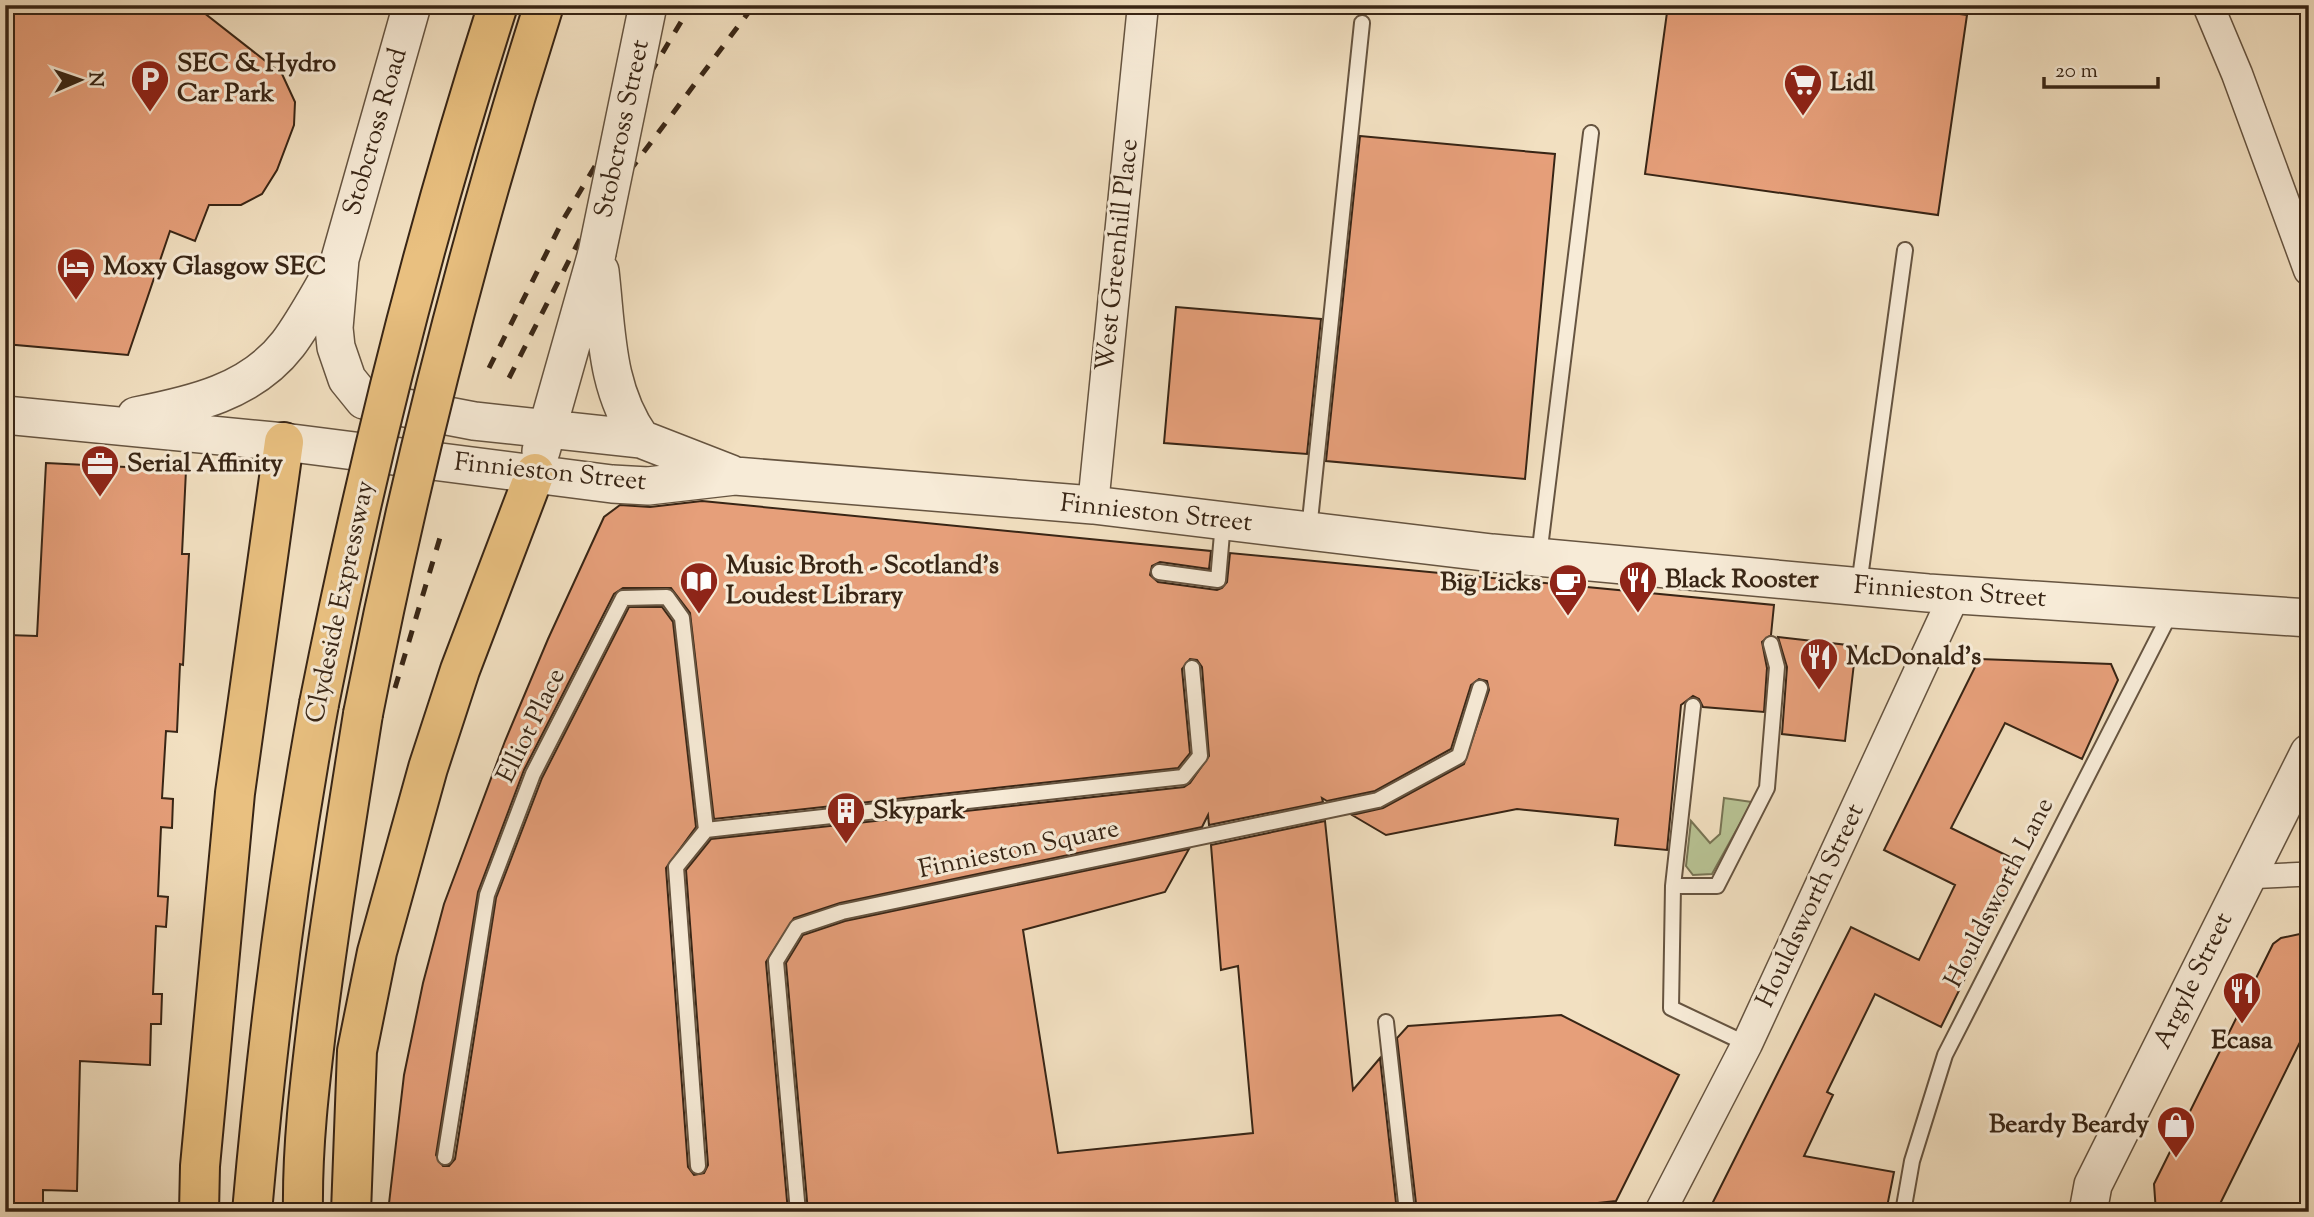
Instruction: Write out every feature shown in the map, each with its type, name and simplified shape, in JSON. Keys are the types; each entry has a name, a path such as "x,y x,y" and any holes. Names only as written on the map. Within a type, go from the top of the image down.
{"main road":[{"name":"Clydeside Expressway","path":"252,1212 264,1073 280,948 319,704 351,546 412,294 498,5"},
{"name":"Clydeside Expressway","path":"303,1212 302,1154 316,1031 332,904 363,714 439,368 483,205 544,5"},
{"path":"199,1212 200,1166 235,793 284,442"},
{"path":"351,1212 357,1051 377,952 428,768 460,670 513,522 535,473"}],"street":[{"name":"Stobcross Road","path":"340,259 412,5"},
{"name":"Stobcross Street","path":"535,473 597,253 648,5"},
{"name":"West Greenhill Place","path":"1093,505 1143,5"},
{"path":"2208,5 2242,87 2306,264 2309,287"},
{"name":"Stobcross Street","path":"597,253 614,389 624,415 640,439"},
{"path":"97,424 194,404 248,379 287,344 340,259"},
{"path":"340,259 334,328 336,347 347,379 364,400 474,421 640,439 735,476"},
{"name":"Finnieston Street","path":"5,415 284,442 612,484 648,486 735,476 1093,505 1539,556 1954,596 2309,618"},
{"name":"Houldsworth Street","path":"1660,1212 1747,1044 1954,596"},
{"name":"Argyle Street","path":"2088,1212 2093,1185 2309,753"},
{"path":"2245,877 2309,874"}],"lane":[{"path":"1309,531 1362,23"},
{"path":"1539,556 1591,133"},
{"path":"1859,587 1905,250"},
{"path":"1159,572 1218,580 1223,521"},
{"name":"Elliot Place","path":"444,1157 486,895 533,774 623,598 667,597 682,618 706,830"},
{"name":"Houldsworth Lane","path":"1903,1212 1913,1161 1945,1055 2173,608"},
{"path":"1673,886 1717,886 1768,788 1777,667 1771,644"},
{"path":"698,1166 676,867 706,830 1184,777 1200,755 1192,668"},
{"name":"Finnieston Square","path":"798,1212 776,961 797,927 842,912 1378,800 1459,756 1480,688"},
{"path":"1693,706 1673,886 1671,1008 1747,1044"},
{"path":"1386,1022 1407,1212"}],"green space":[{"path":"1724,798 1752,802 1712,874 1693,875 1686,866 1691,821 1710,843 1720,834"}],"building":[{"name":"SEC & Hydro Car Park","path":"5,5 194,5 282,74 295,102 294,125 277,170 262,194 241,205 209,205 195,241 170,231 128,355 5,344"},
{"name":"Lidl","path":"1668,5 1895,5 1967,15 1938,215 1645,174"},
{"path":"1360,136 1555,154 1525,479 1326,461"},
{"path":"1176,307 1321,319 1307,454 1164,443"},
{"path":"46,463 186,470 182,554 189,554 183,665 180,664 177,732 166,731 162,798 173,799 172,828 161,827 158,896 168,897 166,927 156,926 153,994 162,994 161,1024 151,1024 150,1065 80,1061 77,1191 43,1190 43,1212 5,1212 5,667 8,635 37,636"},
{"name":"Skypark","path":"702,501 1211,551 1209,569 1160,562 1152,566 1150,575 1158,582 1217,590 1227,582 1230,553 1774,605 1771,635 1762,642 1767,668 1764,712 1703,707 1699,699 1693,696 1681,705 1667,850 1615,845 1618,819 1517,809 1386,835 1352,815 1383,808 1464,764 1489,690 1487,681 1479,679 1471,685 1451,749 1375,791 1327,801 1322,798 1323,802 1209,825 1208,815 1202,827 840,903 794,918 766,962 788,1212 388,1212 404,1075 423,983 444,904 505,741 604,517 620,505 650,507","holes":["623,588 671,588 690,613 714,819 1178,768 1190,753 1182,669 1190,659 1197,660 1202,667 1209,756 1190,783 1184,787 711,839 686,870 708,1165 704,1173 694,1175 688,1167 666,868 696,827 673,622 662,607 629,607 542,778 496,898 455,1159 449,1166 443,1166 436,1155 478,892 524,770 614,594"]},
{"name":"McDonald's","path":"1778,637 1856,646 1845,741 1782,734 1787,667"},
{"path":"1979,659 2111,664 2118,680 2082,759 2005,723 1951,828 2022,863 1941,1027 1875,994 1827,1092 1833,1095 1804,1156 1894,1172 1886,1212 1732,1212 1710,1208 1851,927 1919,960 1955,885 1884,850"},
{"path":"1325,821 1353,1090 1380,1058 1397,1212 808,1212 786,963 803,935 845,921 1189,849 1165,892 1023,930 1058,1153 1253,1133 1238,966 1221,970 1211,845"},
{"path":"2309,932 2309,1024 2216,1212 2156,1212 2154,1184 2273,944 2281,938"},
{"path":"1561,1015 1679,1075 1616,1201 1515,1212 1417,1212 1397,1038 1408,1026"}],"railway":[{"path":"489,368 563,220 691,5"},
{"path":"509,378 583,233 754,5"},
{"path":"374,682 422,524"},
{"path":"395,688 442,531"}],"place":[{"name":"SEC & Hydro Car Park","path":"150,113"},
{"name":"Lidl","path":"1803,117"},
{"name":"Moxy Glasgow SEC","path":"76,301"},
{"name":"Serial Affinity","path":"100,498"},
{"name":"Black Rooster","path":"1638,614"},
{"name":"Music Broth - Scotland's Loudest Library","path":"699,615"},
{"name":"Big Licks","path":"1568,617"},
{"name":"McDonald's","path":"1819,691"},
{"name":"Skypark","path":"846,845"},
{"name":"Ecasa","path":"2242,1025"},
{"name":"Beardy Beardy","path":"2176,1159"}]}
